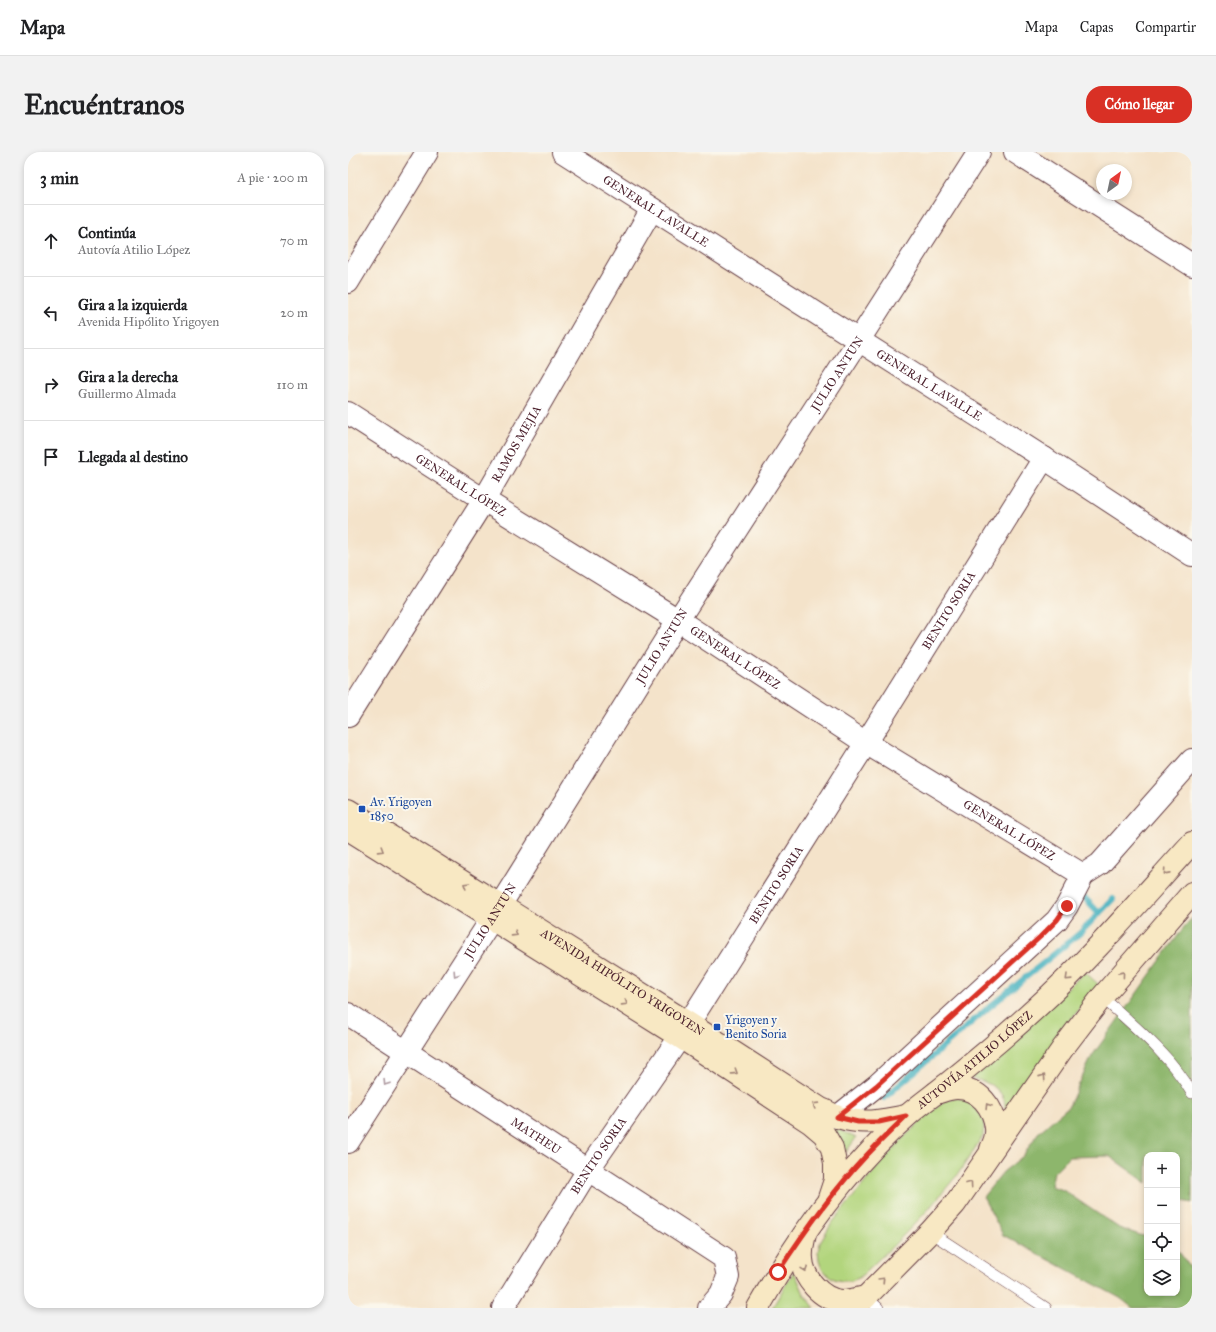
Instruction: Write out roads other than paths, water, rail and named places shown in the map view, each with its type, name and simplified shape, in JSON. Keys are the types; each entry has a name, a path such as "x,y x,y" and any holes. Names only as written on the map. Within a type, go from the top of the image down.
{"main road":[{"name":"AVENIDA HIPÓLITO YRIGOYEN","path":"348,810 495,912"},
{"name":"AVENIDA HIPÓLITO YRIGOYEN","path":"348,829 495,912 684,1030 788,1088 821,1109 837,1117 858,1122 879,1122 906,1116"},
{"name":"AUTOVÍA ATILIO LÓPEZ","path":"758,1308 778,1272 806,1231 828,1201 864,1158 906,1116 1000,1042 1073,973 1192,843"},
{"path":"806,1231 802,1247 802,1259 810,1281 819,1291 830,1299 841,1301 853,1300 866,1304 955,1204 1063,1048 1102,997 1192,893"},
{"name":"AVENIDA HIPÓLITO YRIGOYEN","path":"684,1030 824,1134 832,1148 835,1163 835,1180 828,1201"},
{"path":"935,1094 948,1089 958,1088 970,1091 982,1097 989,1106 995,1118 997,1130 995,1141 989,1156"}],"street":[{"path":"348,282 427,152"},
{"name":"GENERAL LAVALLE","path":"563,152 860,340 1192,555"},
{"name":"JULIO ANTUN","path":"348,1142 495,912 678,620 860,340 979,152"},
{"path":"1015,152 1192,265"},
{"name":"RAMOS MEJIA","path":"348,716 484,500 652,208"},
{"name":"GENERAL LÓPEZ","path":"348,413 484,500 678,620 866,743 1083,875"},
{"name":"BENITO SORIA","path":"503,1308 588,1170 684,1030 1044,458"},
{"path":"837,1117 876,1086 1057,920 1067,906 1083,875 1100,864 1192,760"},
{"name":"MATHEU","path":"348,1014 724,1258 728,1277 721,1294 709,1308"}],"lane":[{"path":"1102,997 1144,1034 1183,1078 1192,1093"},
{"path":"930,1232 1046,1308"}],"waterway":[{"path":"1081,894 1099,913"},
{"path":"884,1098 987,1009 1080,933 1113,899"}],"place":[{"name":"Av. Yrigoyen 1850","path":"362,809"},
{"name":"Yrigoyen y Benito Soria","path":"717,1027"}]}
